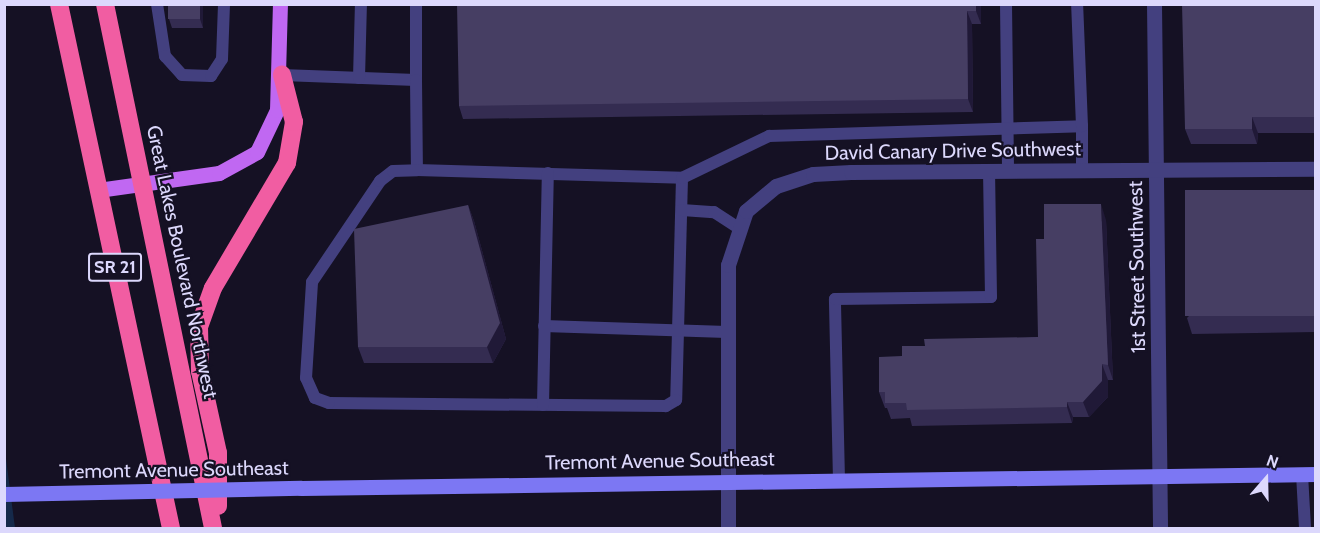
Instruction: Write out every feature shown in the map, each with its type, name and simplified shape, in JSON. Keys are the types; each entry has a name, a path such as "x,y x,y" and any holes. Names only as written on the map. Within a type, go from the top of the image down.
{"highway":[{"name":"SR 21","path":"59,4 171,528"},
{"name":"Great Lakes Boulevard Northwest","path":"105,4 213,528"},
{"path":"219,528 218,453 200,371 199,327 213,288 287,163 294,122 282,75"}],"main road":[{"path":"98,190 219,173 245,161 270,132 282,75 280,4"}],"street":[{"name":"1st Street Southwest","path":"1154,4 1160,528"},
{"name":"David Canary Drive Southwest","path":"728,528 728,265 736,227 760,196 795,178 1008,169 1316,169"},
{"name":"Tremont Avenue Southeast","path":"4,494 727,481 1309,474"}],"lane":[{"path":"157,4 165,56 182,75 211,75 222,59 224,4"},
{"path":"359,78 361,4"},
{"path":"416,4 417,170"},
{"path":"1006,4 1008,169"},
{"path":"1077,4 1082,170"},
{"path":"282,75 416,80"},
{"path":"682,178 680,391 666,406 329,403 315,398 306,378 312,282 380,182 393,171 682,178 770,136 1082,126"},
{"path":"839,480 835,299 991,297 988,170"},
{"path":"543,405 548,173"},
{"path":"682,210 714,212 736,227"},
{"path":"544,326 727,332"},
{"path":"1305,528 1309,474"}],"water":[{"path":"5,451 15,528 5,528"}],"building":[{"path":"168,4 200,4 200,19 168,19"},
{"path":"457,4 976,4 976,11 967,11 968,99 459,106"},
{"path":"1182,4 1316,4 1316,117 1252,117 1252,129 1185,129"},
{"path":"1185,190 1316,190 1316,316 1185,316"},
{"path":"1044,204 1101,204 1108,365 1102,364 1102,381 1083,402 1067,402 1067,407 907,410 906,403 885,403 885,392 879,392 879,357 902,356 902,346 925,346 924,339 1038,337 1036,239 1044,239"},
{"path":"468,205 500,323 487,347 358,347 354,229"}]}
